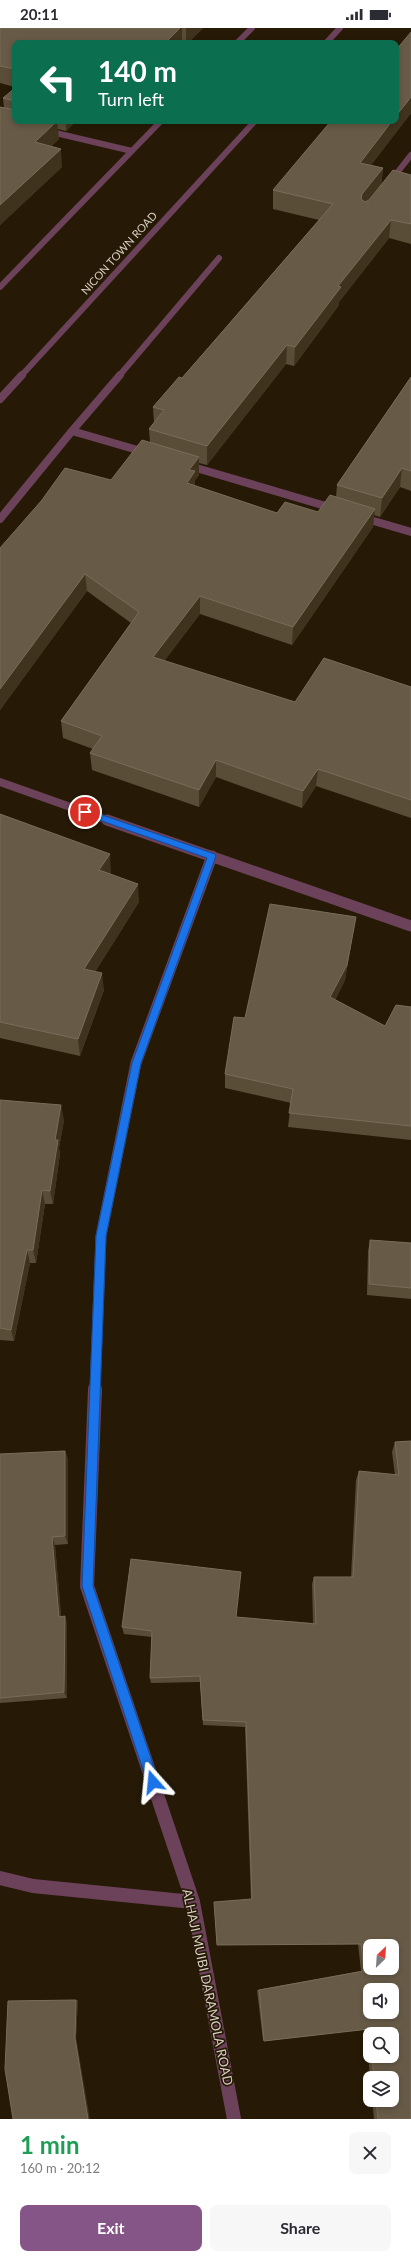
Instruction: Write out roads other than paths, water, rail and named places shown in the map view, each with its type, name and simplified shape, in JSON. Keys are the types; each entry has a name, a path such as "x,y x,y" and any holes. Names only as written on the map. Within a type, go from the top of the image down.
{"street":[{"path":"240,40 252,28"},
{"path":"329,40 340,28"},
{"path":"0,287 159,124"},
{"name":"NICON TOWN ROAD","path":"0,399 252,124"},
{"path":"39,129 132,151"},
{"path":"383,191 411,155"},
{"path":"0,519 72,431 219,258"},
{"path":"72,431 155,455"},
{"path":"178,462 411,532"},
{"path":"0,782 411,926"},
{"name":"ALHAJI MUIBI DARAMOLA ROAD","path":"212,856 136,1063 101,1236 87,1586 193,1902 234,2119"},
{"path":"0,1878 33,1886 193,1902"}]}
